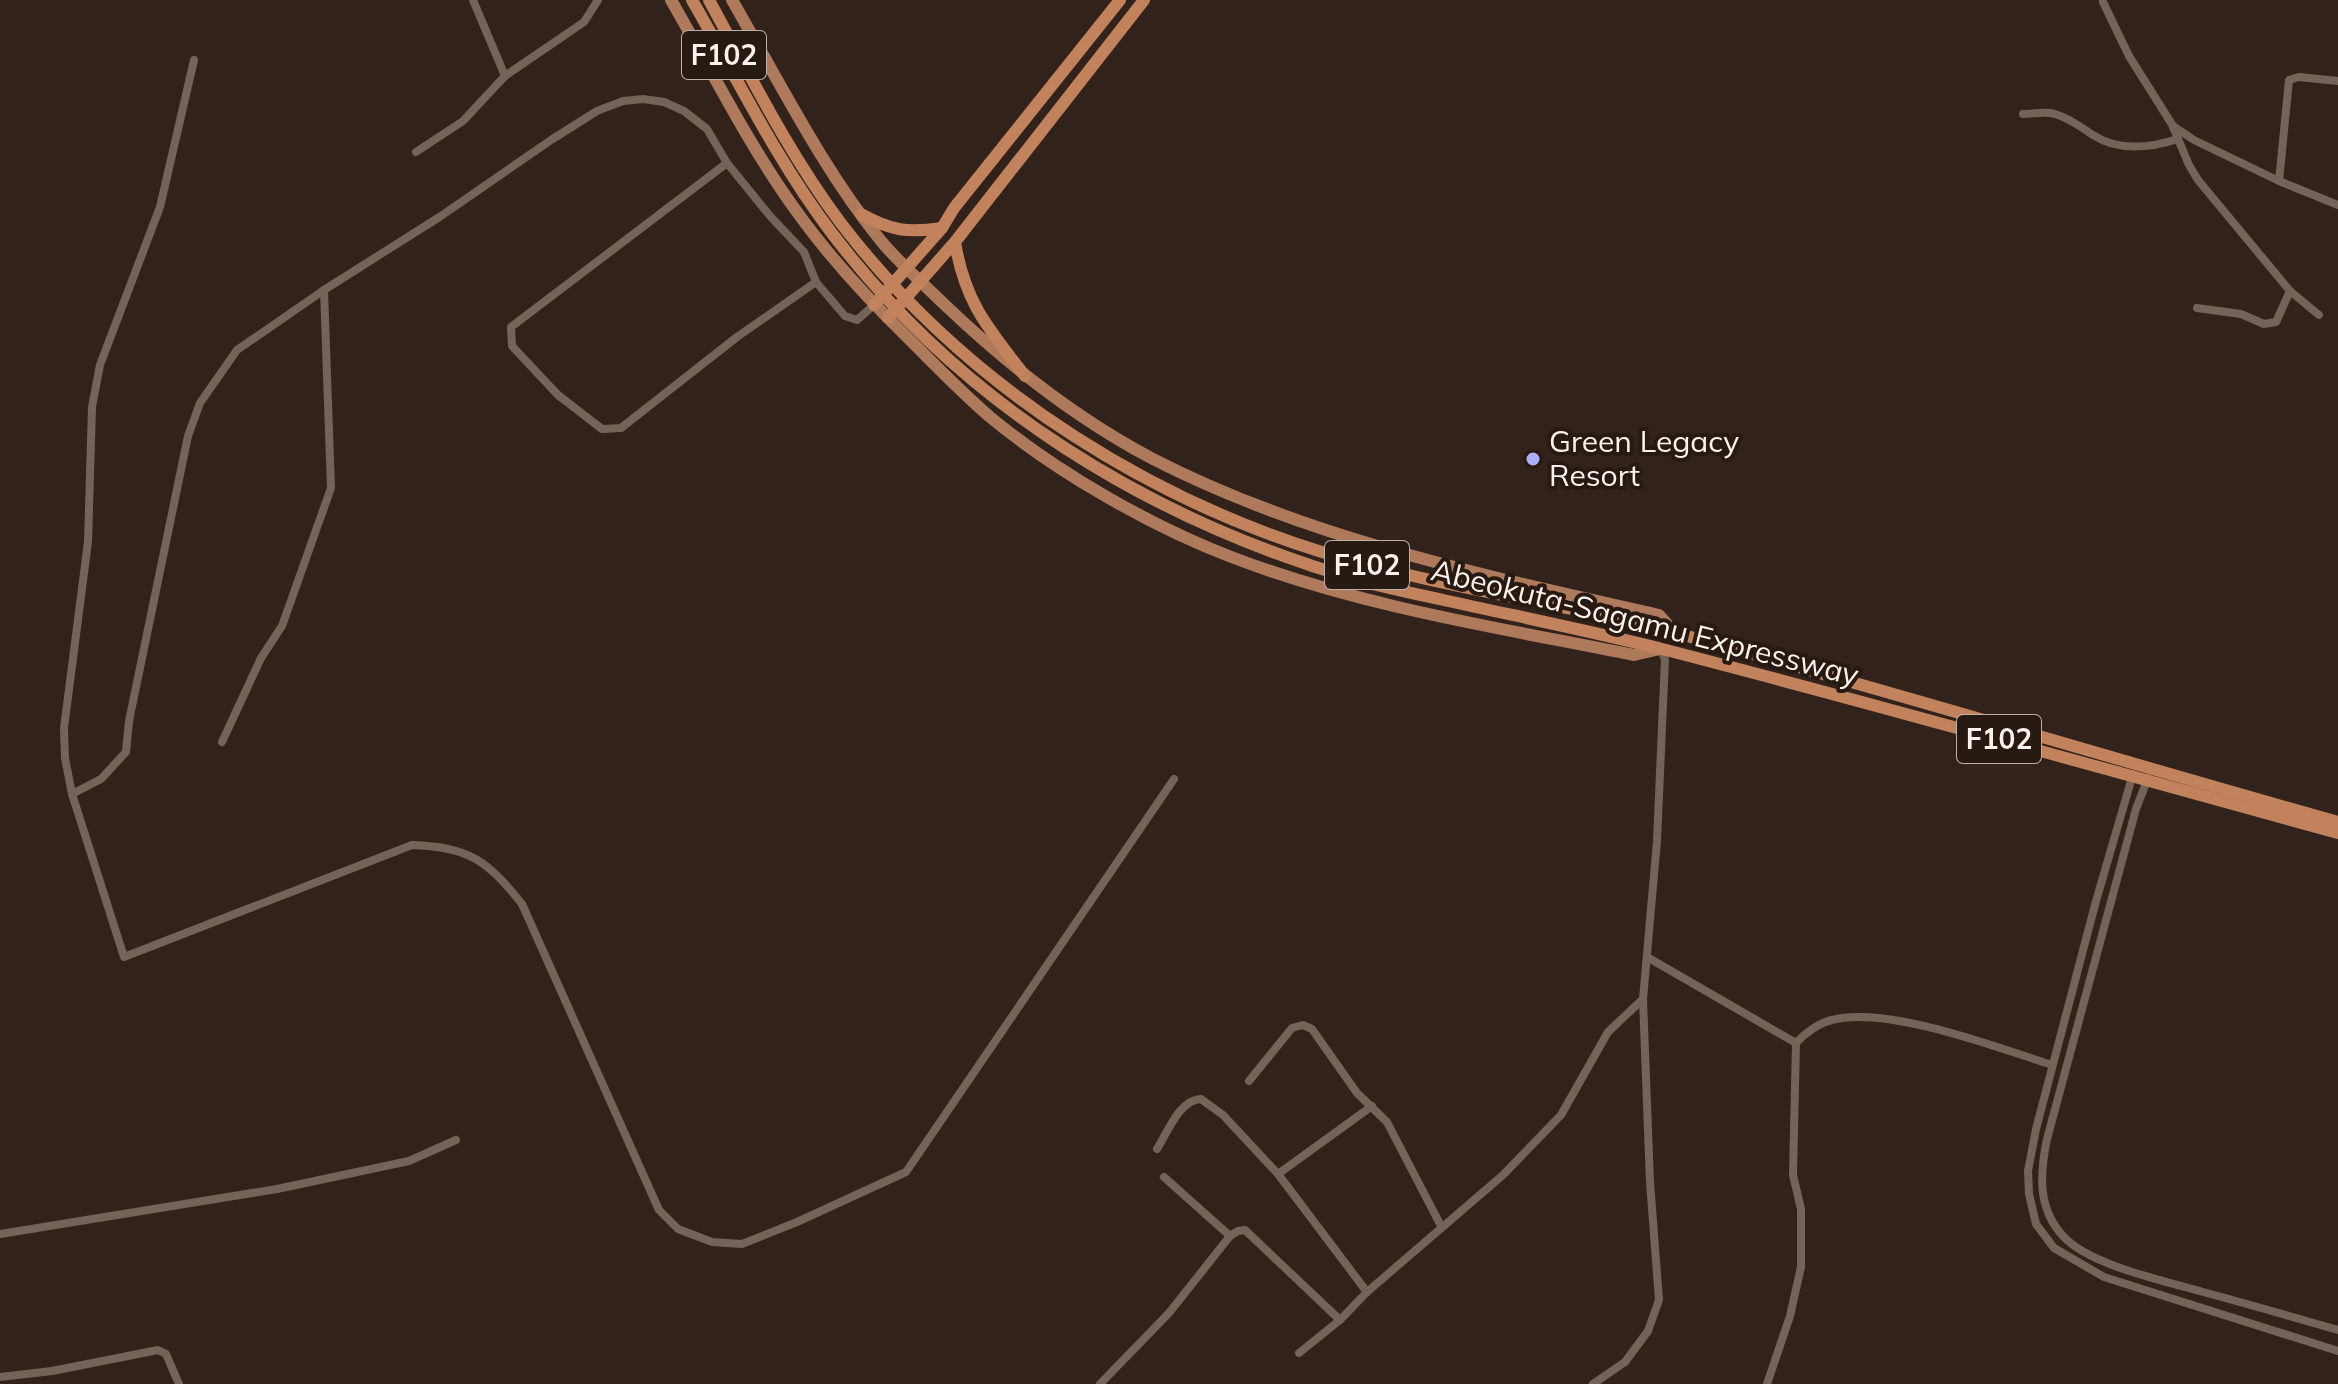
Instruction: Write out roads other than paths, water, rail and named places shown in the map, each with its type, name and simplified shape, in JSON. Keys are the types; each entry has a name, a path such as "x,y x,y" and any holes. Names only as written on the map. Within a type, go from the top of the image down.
{"highway":[{"name":"Abeokuta-Sagamu Expressway","path":"692,0 761,108 840,221 897,288 955,347 993,379 1079,440 1182,496 1353,561 1675,633 2134,770"},
{"name":"Abeokuta-Sagamu Expressway","path":"709,0 806,197 859,267 946,357 983,389 1070,453 1177,513 1291,559 1359,581 1660,649 2338,822"},
{"path":"874,305 942,228 954,208 1120,0"},
{"path":"888,318 955,242 1144,0"},
{"path":"861,214 884,227 901,231 942,228"},
{"path":"955,242 967,294 1025,376"},
{"name":"Abeokuta-Sagamu Expressway","path":"2149,774 2338,833"}],"main road":[{"path":"671,0 795,209 874,305 991,417 1059,468 1155,522 1234,558 1344,594 1634,655 1660,649"},
{"path":"732,0 823,159 883,243 979,338 1025,376 1151,458 1248,503 1366,544 1659,615 1675,633"}],"street":[{"path":"473,0 505,76"},
{"path":"416,152 463,121 505,76 584,22 598,0"},
{"path":"2104,1 2129,56 2173,126 2198,180 2290,291 2319,315"},
{"path":"194,60 160,207 100,365 92,407 88,542 64,728 65,758 72,794 124,957 412,845 445,846 477,859 500,876 522,904 659,1210 678,1229 712,1242 742,1244 906,1172 1174,779"},
{"path":"2279,181 2289,80 2299,77 2338,81"},
{"path":"72,794 101,779 126,752 129,721 188,436 200,403 237,350 574,125 597,111 623,101 643,99 664,102 684,111 707,129 727,163 804,252 816,282 845,316 857,320 874,305"},
{"path":"2023,114 2055,114 2080,125 2100,139 2127,147 2160,145 2178,139"},
{"path":"2173,126 2194,140 2279,181 2338,205"},
{"path":"727,163 511,327 512,346 558,395 602,429 621,428 737,337 816,282"},
{"path":"222,742 261,658 282,626 331,488 324,290"},
{"path":"2197,308 2241,314 2264,324 2276,322 2290,291"},
{"path":"1593,1384 1625,1362 1648,1331 1659,1300 1650,1182 1643,999 1657,841 1665,659 1660,649"},
{"path":"2134,770 2052,1065 2028,1171 2029,1194 2036,1224 2054,1248 2104,1277 2338,1351"},
{"path":"2149,774 2136,809 2047,1139 2040,1172 2045,1209 2063,1237 2090,1255 2146,1275 2338,1330"},
{"path":"1647,957 1796,1043"},
{"path":"1299,1353 1503,1175 1561,1115 1608,1032 1643,999"},
{"path":"1767,1384 1790,1316 1801,1267 1801,1209 1793,1175 1796,1043 1814,1028 1832,1020 1878,1018 1964,1036 2052,1065"},
{"path":"1249,1081 1292,1028 1303,1025 1312,1029 1357,1093 1387,1122 1441,1226"},
{"path":"1157,1149 1185,1104 1201,1099 1223,1115 1278,1174 1367,1292"},
{"path":"1278,1174 1372,1106"},
{"path":"0,1234 277,1189 409,1161 456,1140"},
{"path":"1164,1177 1230,1236"},
{"path":"1100,1384 1169,1313 1230,1236 1238,1231 1245,1230 1340,1320"},
{"path":"0,1377 52,1371 158,1350 166,1354 179,1384"}],"place":[{"name":"Green Legacy Resort","path":"1533,459"}]}
